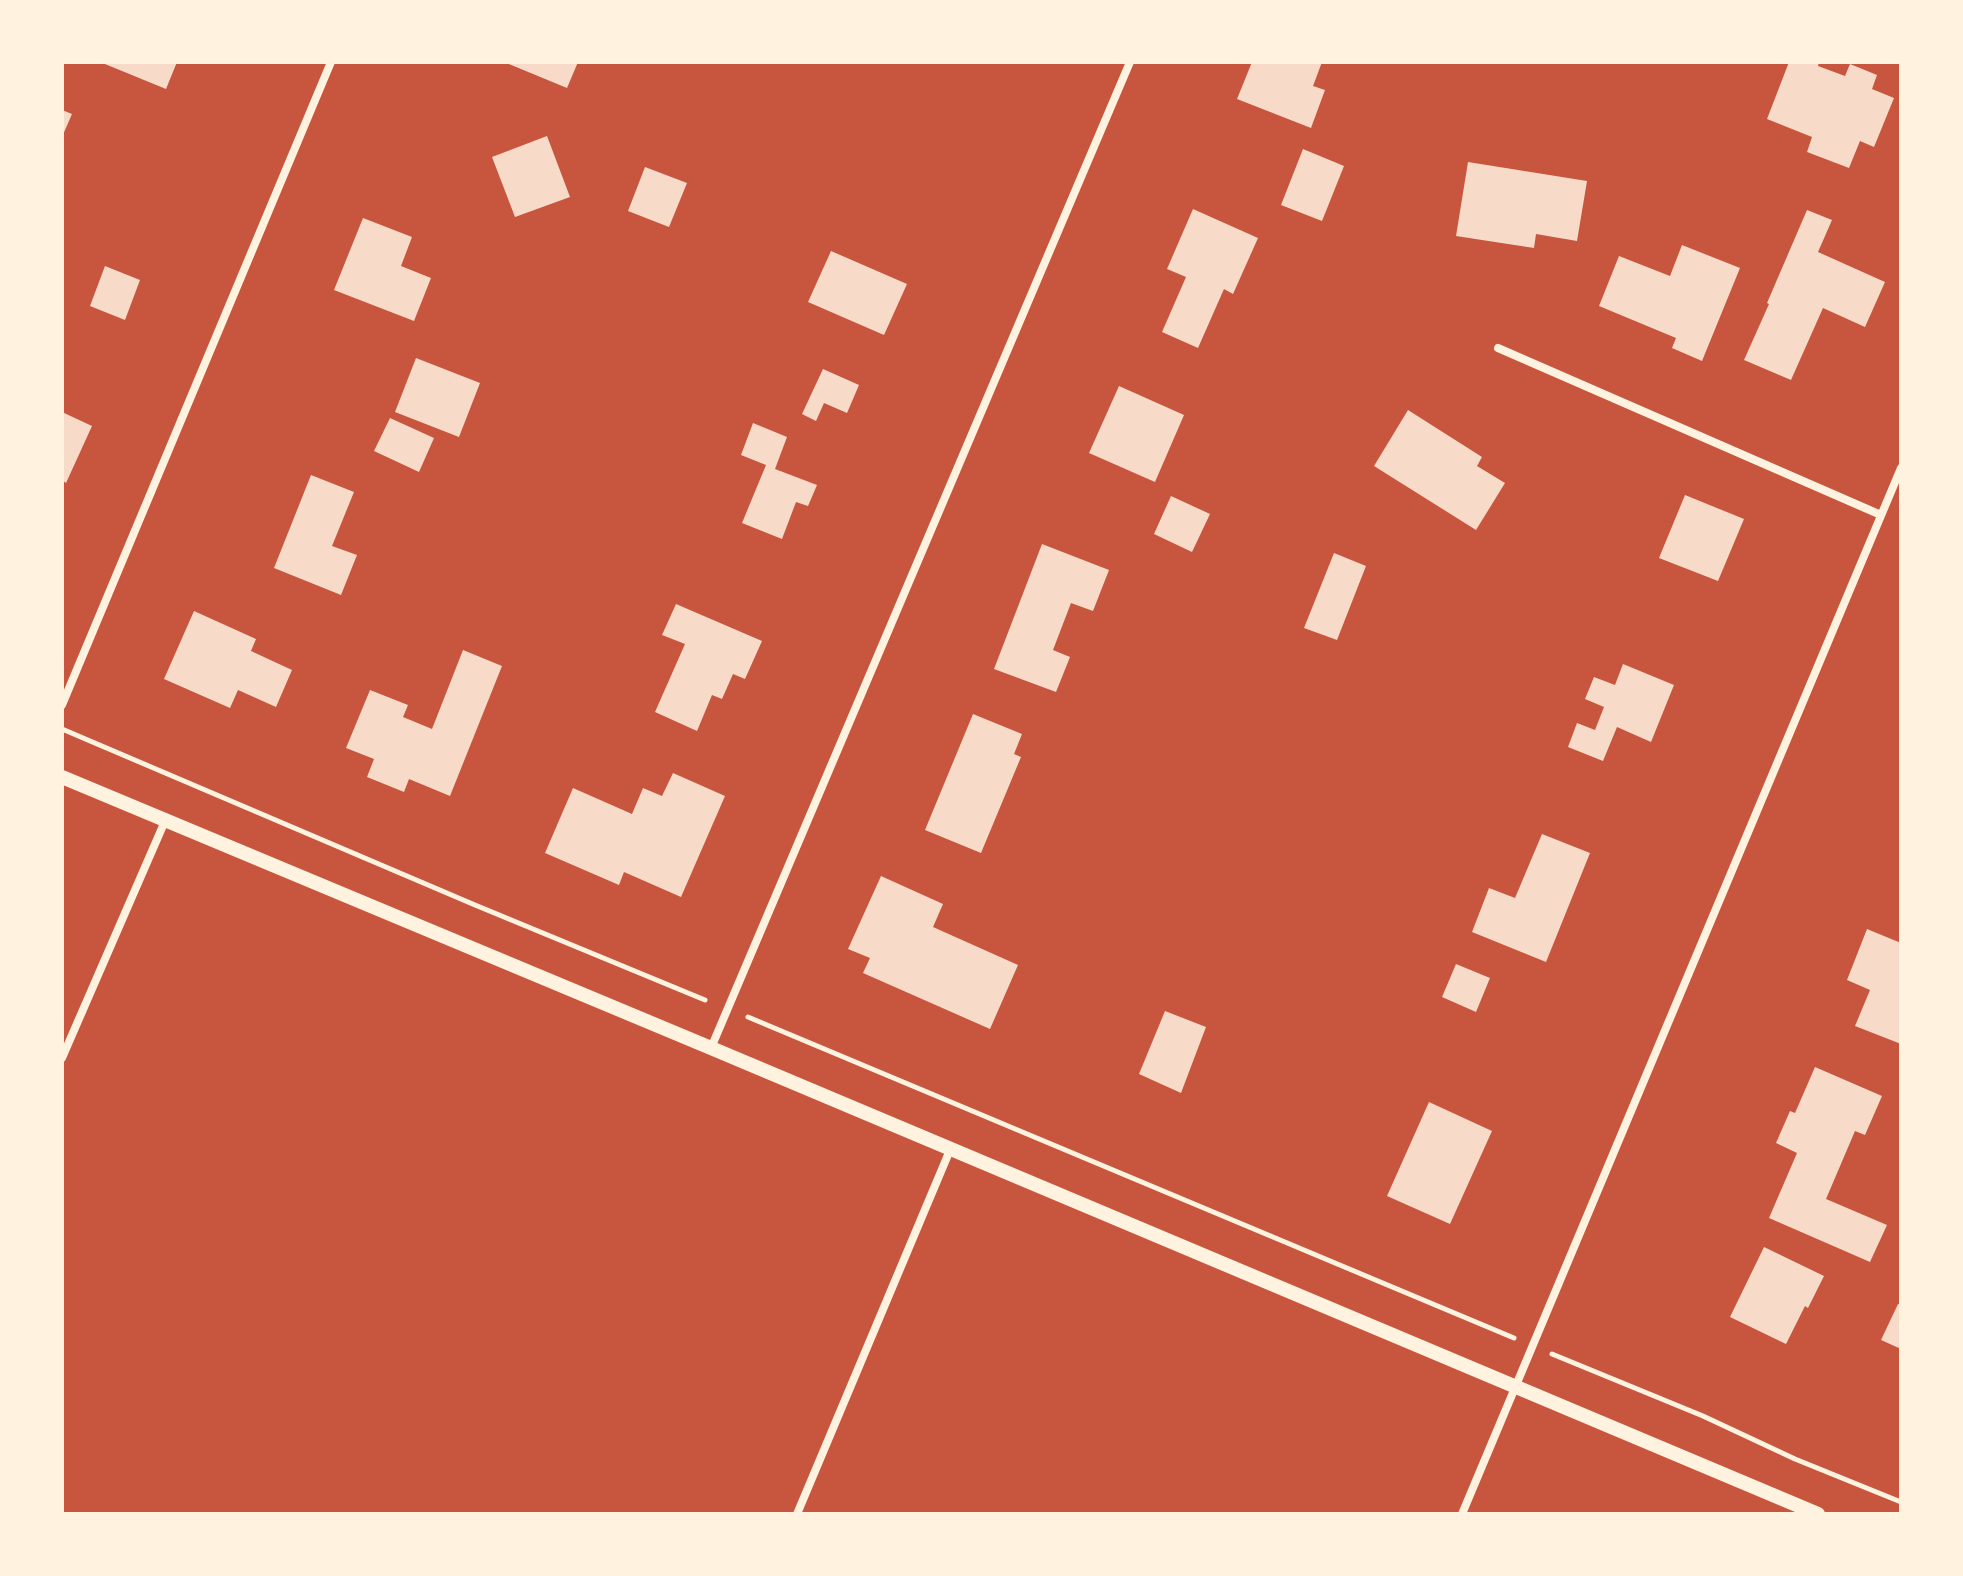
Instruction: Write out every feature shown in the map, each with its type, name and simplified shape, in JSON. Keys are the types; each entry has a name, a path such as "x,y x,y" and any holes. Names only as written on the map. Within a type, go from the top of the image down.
{"street":[{"path":"62,705 331,62"},
{"path":"711,1048 1130,62"},
{"path":"1498,348 1881,515"},
{"path":"1462,1514 1901,468"},
{"path":"62,777 1818,1514"},
{"path":"62,1058 165,821"},
{"path":"797,1514 950,1150"}],"path":[{"path":"62,729 475,905 1703,1416 1795,1459 1901,1502"}],"building":[{"path":"100,62 177,62 166,89"},
{"path":"504,62 578,62 567,88"},
{"path":"1252,62 1322,62 1313,86 1325,90 1311,128 1237,99"},
{"path":"1789,62 1819,62 1818,66 1845,76 1850,64 1877,75 1872,89 1894,98 1874,147 1860,141 1849,168 1807,152 1812,137 1767,119"},
{"path":"62,110 72,114 62,137"},
{"path":"547,136 570,197 515,217 492,157"},
{"path":"1303,149 1344,166 1322,221 1281,205"},
{"path":"1468,162 1587,181 1577,241 1536,234 1534,248 1456,236"},
{"path":"645,167 687,183 669,227 628,211"},
{"path":"1193,209 1258,238 1233,294 1224,289 1198,348 1162,332 1186,277 1167,269"},
{"path":"1807,210 1832,220 1818,252 1885,282 1865,327 1823,308 1791,380 1744,360"},
{"path":"363,218 412,237 401,266 431,278 414,321 334,290"},
{"path":"1682,245 1740,268 1702,361 1672,348 1676,338 1599,306 1619,256 1670,276"},
{"path":"831,251 907,284 884,335 808,302"},
{"path":"105,266 140,280 125,320 90,306"},
{"path":"416,358 480,383 459,437 395,412"},
{"path":"823,369 859,385 847,413 824,403 816,421 802,414"},
{"path":"1119,386 1184,415 1155,482 1089,453"},
{"path":"1408,410 1482,457 1477,466 1505,483 1476,530 1374,466"},
{"path":"62,412 92,426 66,483 62,480"},
{"path":"390,418 434,438 419,472 374,451"},
{"path":"753,423 787,437 775,469 817,485 808,506 796,502 782,539 742,523 766,465 741,455"},
{"path":"311,475 354,492 332,546 357,555 341,595 274,568"},
{"path":"1685,495 1744,519 1718,581 1659,558"},
{"path":"1171,496 1210,514 1192,552 1154,534"},
{"path":"1042,544 1109,570 1093,611 1071,603 1053,650 1070,657 1056,692 994,669"},
{"path":"1334,553 1366,566 1337,640 1304,628"},
{"path":"676,604 762,641 745,679 733,674 722,699 712,695 697,731 655,712 685,644 662,635"},
{"path":"194,611 256,639 251,651 292,670 276,707 238,690 230,708 164,679"},
{"path":"463,650 502,666 450,796 409,779 404,792 367,777 374,759 346,748 370,690 408,705 403,717 432,729"},
{"path":"1623,664 1674,685 1651,742 1617,727 1603,761 1568,747 1577,723 1595,730 1604,707 1585,699 1594,677 1615,685"},
{"path":"973,714 1022,734 1014,754 1021,757 981,853 925,830"},
{"path":"673,773 725,796 681,897 624,872 619,885 545,853 573,788 632,814 643,788 662,796"},
{"path":"1542,834 1590,853 1546,962 1472,932 1489,888 1515,898"},
{"path":"881,876 943,904 933,927 1018,965 990,1029 863,973 870,958 848,949"},
{"path":"1867,929 1901,943 1901,1044 1855,1026 1870,990 1847,980"},
{"path":"1456,964 1490,978 1476,1012 1442,997"},
{"path":"1165,1011 1206,1027 1181,1093 1139,1074"},
{"path":"1815,1067 1882,1096 1865,1135 1855,1131 1826,1199 1887,1225 1870,1262 1769,1218 1797,1153 1776,1143 1790,1111 1795,1113"},
{"path":"1429,1102 1492,1131 1450,1224 1387,1196"},
{"path":"1764,1247 1824,1276 1786,1344 1730,1317"},
{"path":"1898,1304 1901,1305 1901,1349 1881,1340"}]}
